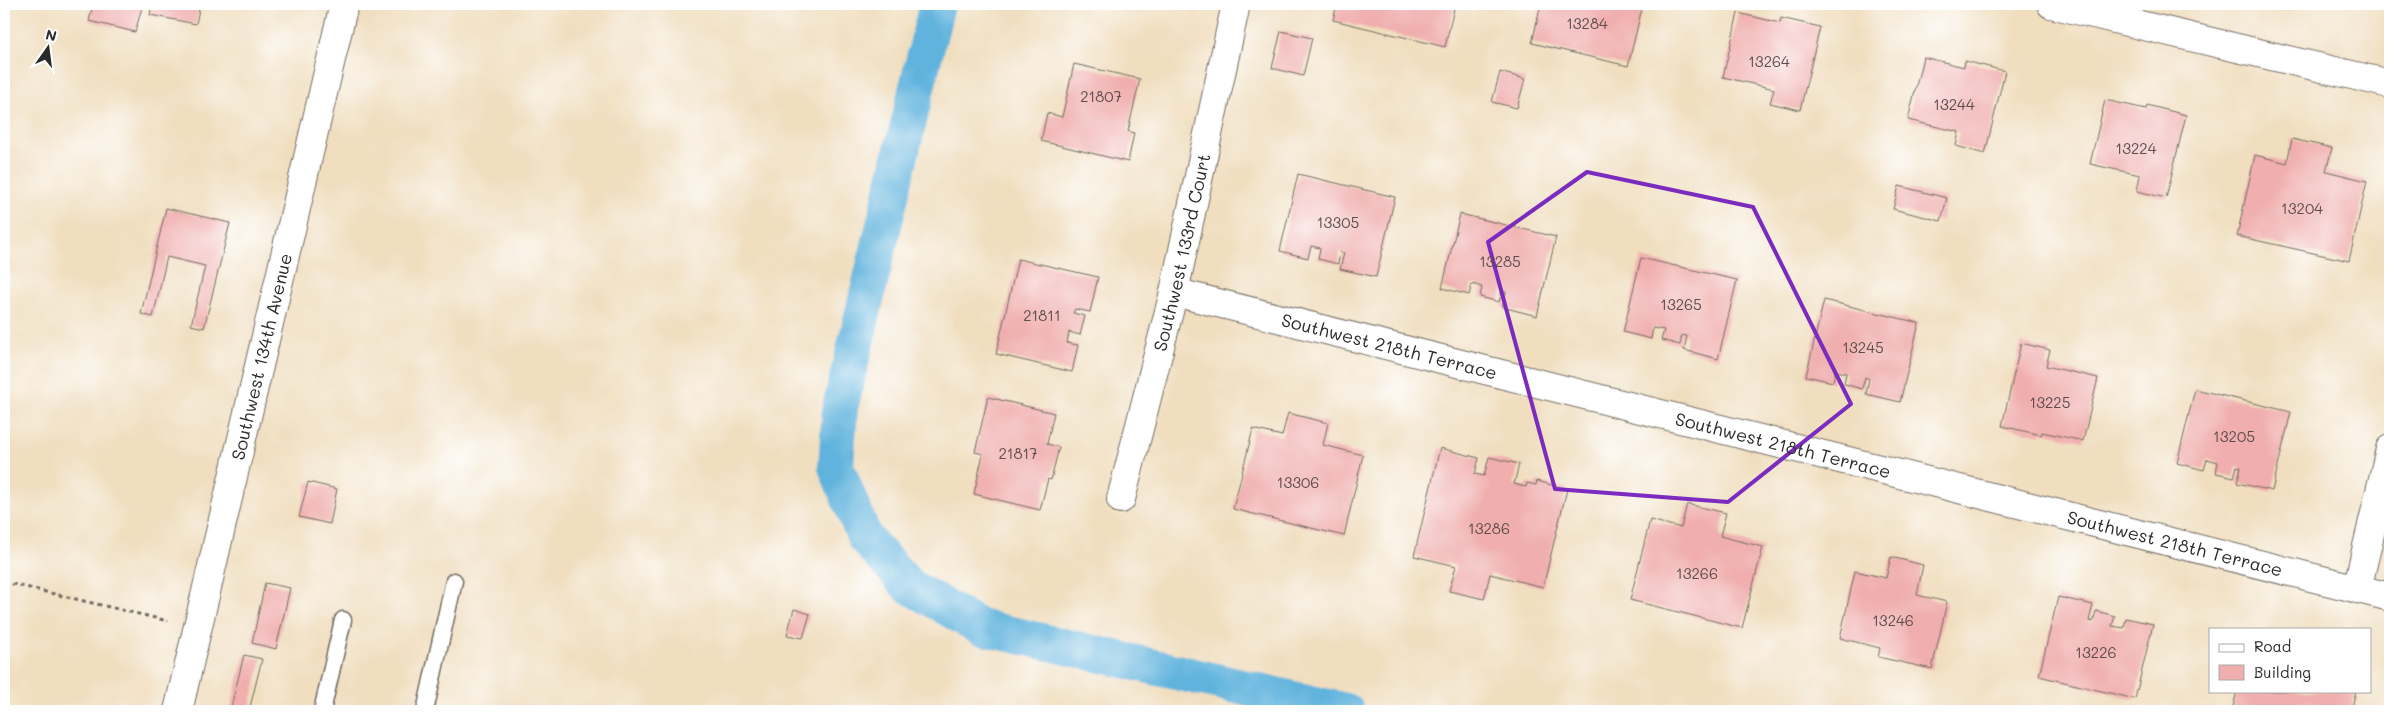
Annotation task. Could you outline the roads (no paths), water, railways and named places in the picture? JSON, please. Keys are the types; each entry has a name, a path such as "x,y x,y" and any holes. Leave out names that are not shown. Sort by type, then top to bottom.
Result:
{"street":[{"name":"Southwest 134th Avenue","path":"178,711 344,4"},
{"name":"Southwest 133rd Court","path":"1121,499 1174,292 1236,4"},
{"path":"2051,4 2390,84"},
{"name":"Southwest 218th Terrace","path":"1174,292 2390,597"},
{"path":"2357,589 2390,449"}],"lane":[{"path":"425,711 454,581"},
{"path":"322,711 343,620"}],"waterway":[{"path":"937,4 840,408 836,467 865,538 909,586 980,627 1346,711"}]}
